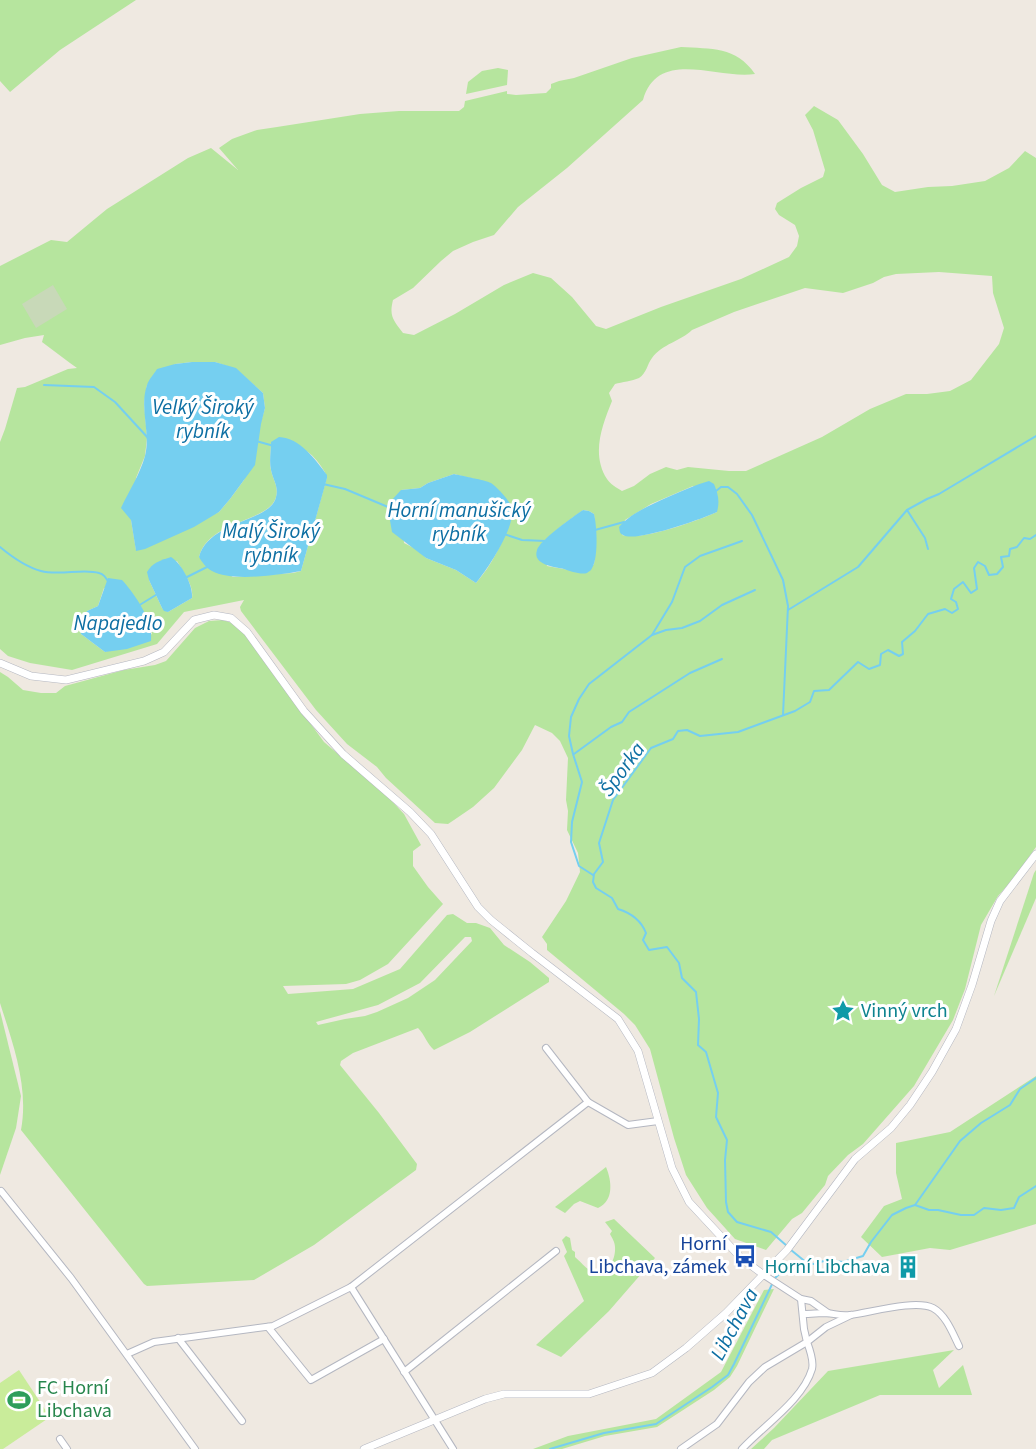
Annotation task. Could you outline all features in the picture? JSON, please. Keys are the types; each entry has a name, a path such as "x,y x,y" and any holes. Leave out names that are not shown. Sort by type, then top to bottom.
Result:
{"street":[{"path":"0,663 31,676 66,680 144,661 164,652 194,620 214,615 231,618 247,632 304,711 343,754 410,812 431,834 484,914 618,1019 638,1051 672,1168 689,1202 741,1258 801,1299 811,1301 828,1313 837,1316 889,1308 914,1306 932,1308 942,1317 959,1346"},
{"path":"364,1449 485,1399 504,1394 589,1394 652,1373 720,1319 767,1277 855,1159 891,1128 910,1105 956,1029 991,921 1000,902 1036,854"},
{"path":"546,1048 588,1102 628,1125 658,1121"},
{"path":"127,1354 154,1342 273,1326 351,1287 588,1102"},
{"path":"0,1193 1,1191 71,1278 195,1449"},
{"path":"404,1372 556,1251"},
{"path":"351,1287 453,1449"},
{"path":"742,1449 776,1418 803,1388 813,1367 804,1329 801,1299"},
{"path":"803,1314 828,1313"},
{"path":"681,1449 717,1424 749,1382 765,1367 807,1342 826,1327 851,1315"},
{"path":"268,1327 311,1380 384,1339"},
{"path":"178,1338 242,1421"},
{"path":"60,1439 67,1449"}],"green space":[{"path":"0,0 136,0 60,50 10,92 0,81"},
{"path":"681,47 713,49 740,58 755,74 740,75 691,69 662,74 651,84 643,100 567,168 518,207 494,235 453,251 413,288 393,300 391,310 393,318 403,333 414,335 504,285 533,273 551,278 572,297 596,326 606,329 741,279 789,257 797,246 799,236 795,225 779,215 775,209 777,203 823,177 825,170 813,130 805,115 814,106 838,120 882,185 895,192 985,181 1009,168 1025,151 1036,158 1036,847 998,896 981,925 965,989 953,1020 914,1086 863,1144 848,1155 828,1176 825,1185 802,1213 792,1219 766,1250 735,1239 707,1208 686,1175 650,1049 635,1025 547,950 547,944 542,937 566,901 580,872 578,853 567,830 568,758 560,741 552,733 535,725 522,750 494,788 473,807 448,824 435,823 377,767 347,744 316,710 241,611 240,607 244,600 184,612 157,644 72,670 30,663 8,656 0,649 0,442 17,388 25,387 68,369 77,368 42,342 44,335 0,345 0,266 51,240 67,242 107,209 188,158 211,148 238,170 219,148 232,139 257,130 360,114 399,111 459,111 464,107 465,101 507,91 507,94 516,95 546,93 551,88 551,84 632,58","holes":["939,272 992,276 993,293 1004,328 999,344 971,380 950,391 906,394 870,409 822,437 746,471 688,467 677,470 666,467 622,491 608,481 602,469 599,450 602,430 612,401 609,393 615,384 642,376 652,358 661,349 692,330 734,312 805,288 843,293 896,274","215,362 236,369 263,393 265,408 244,480 219,512 136,550 131,520 136,478 145,456 147,438 144,403 147,385 175,364","271,442 306,451 312,455 327,477 301,571 233,577 199,557 205,545 214,536 226,528 263,512 271,505 277,490 270,467","454,474 474,479 511,520 497,553 476,583 456,570 426,558 418,550 404,543 401,490 420,488","693,486 717,512 656,533 631,536 622,535 625,520 651,504","583,510 594,514 596,535 594,564 586,573 547,566 542,543","177,561 190,583 192,598 168,612 162,608 149,580","104,588 141,607 152,634 105,652 81,634 87,611 98,606"]},
{"path":"498,68 508,70 507,85 466,94 468,82 482,71"},
{"path":"53,285 67,309 36,328 22,304"},
{"path":"223,620 232,623 245,634 324,742 387,796 404,814 421,845 413,851 413,866 443,904 388,964 360,980 346,984 283,986 288,994 353,989 400,969 447,915 453,914 467,923 476,923 490,928 504,945 530,962 549,978 549,982 470,1032 434,1050 418,1028 353,1053 341,1061 340,1065 417,1164 416,1170 314,1245 254,1280 147,1286 21,1130 23,1098 21,1082 0,1003 0,672 23,690 56,693 65,686 166,661 195,628 209,621","holes":["465,937 471,937 472,941 435,980 408,998 365,1016 318,1025 316,1022 378,1005 420,983"]},
{"path":"1036,870 1036,898 994,996 1034,873"},
{"path":"0,1011 21,1096 16,1128 0,1175"},
{"path":"1036,1076 1036,1224 950,1250 930,1248 882,1257 861,1237 884,1206 902,1199 896,1173 896,1143 950,1132"},
{"path":"606,1167 610,1178 610,1190 607,1201 603,1205 598,1208 580,1201 565,1213 555,1207"},
{"path":"614,1219 655,1258 609,1311 561,1357 536,1345 584,1301 564,1256 567,1252 562,1240 566,1236 570,1238 575,1257 588,1269 601,1272 609,1267 614,1258 615,1245 610,1234 612,1231 605,1222"},
{"path":"774,1289 737,1366 730,1377 714,1390 657,1427 605,1436 562,1449 533,1449 568,1436 656,1419 721,1372 764,1290"},
{"path":"954,1350 933,1370 939,1388 963,1365 972,1395 880,1395 772,1440 764,1449 751,1449 828,1371"},
{"name":"FC Horní Libchava","path":"19,1370 50,1417 0,1449 0,1383"}],"water":[{"name":"Velký Široký rybník","path":"192,362 215,362 236,368 263,393 265,408 255,465 219,512 194,527 136,551 131,520 121,508 145,456 147,438 144,403 147,385 157,369"},
{"name":"Malý Široký rybník","path":"279,437 287,438 300,445 327,475 301,571 243,577 212,571 199,557 205,545 226,528 263,512 272,505 276,497 277,490 271,470 270,456 271,442"},
{"name":"Horní manušický rybník","path":"454,474 491,483 512,508 506,536 476,583 456,570 426,558 392,532 388,509 390,502 401,490 420,488"},
{"path":"709,481 714,484 717,494 717,512 641,536 630,537 620,533 619,527 642,509"},
{"path":"583,510 594,514 595,519 596,551 591,570 587,573 579,573 541,562 536,555 539,546 558,528"},
{"path":"171,557 186,575 191,587 192,598 168,612 162,608 147,572 154,564"},
{"name":"Napajedlo","path":"108,578 122,580 132,592 146,616 151,641 127,649 105,652 81,634 79,623 87,611 98,606"}],"waterway":[{"path":"44,385 94,387 115,402 149,439"},
{"path":"788,610 858,567 907,510 939,494 1036,436"},
{"path":"256,441 274,446"},
{"path":"323,484 345,489 388,507"},
{"path":"716,491 721,487 728,487 737,494 752,515 783,580 788,606 783,715"},
{"path":"907,510 925,538 928,549"},
{"path":"595,530 624,522"},
{"path":"504,534 522,540 546,541"},
{"name":"Šporka","path":"787,1246 771,1232 737,1222 728,1212 725,1160 727,1140 716,1117 718,1093 706,1052 698,1045 699,1019 696,992 682,978 679,963 667,947 649,950 643,940 646,933 641,924 631,915 618,909 612,898 596,888 593,882 594,874 603,862 599,843 613,800 651,748 673,739 678,731 687,730 700,736 738,732 795,711 810,702 814,691 829,690 858,662 869,669 880,665 881,654 888,650 899,656 903,654 902,642 915,631 928,614 945,609 952,613 958,609 956,602 951,599 954,589 963,582 971,593 977,589 974,568 978,562 985,566 989,575 997,574 1003,567 1001,557 1009,556 1010,549 1017,547 1024,538 1030,539 1036,535"},
{"path":"593,875 579,866 571,842 572,822 582,782 569,736 571,717 579,699 589,684 652,635 672,602 685,567 700,556 742,541"},
{"path":"0,547 35,569 56,573 93,572 102,574 109,583"},
{"path":"185,578 209,566"},
{"path":"652,635 700,621 722,605 755,590"},
{"path":"138,606 159,593"},
{"path":"574,754 611,727 622,722 629,712 690,673 722,659"},
{"path":"915,1205 960,1141 981,1123 1010,1105 1020,1089 1036,1078"},
{"name":"Šporka","path":"791,1250 807,1263 814,1264 827,1260 843,1262 863,1256 892,1215 906,1208 915,1205 929,1210 974,1215 984,1208 1001,1210 1014,1208 1019,1197 1036,1186"},
{"name":"Libchava","path":"550,1449 604,1433 656,1424 712,1387 728,1375 775,1278 790,1264 807,1263"}],"place":[{"name":"Vinný vrch","path":"843,1011"},
{"name":"Horní Libchava, zámek","path":"745,1256"},
{"name":"Horní Libchava","path":"908,1267"},
{"name":"FC Horní Libchava","path":"19,1400"}]}
